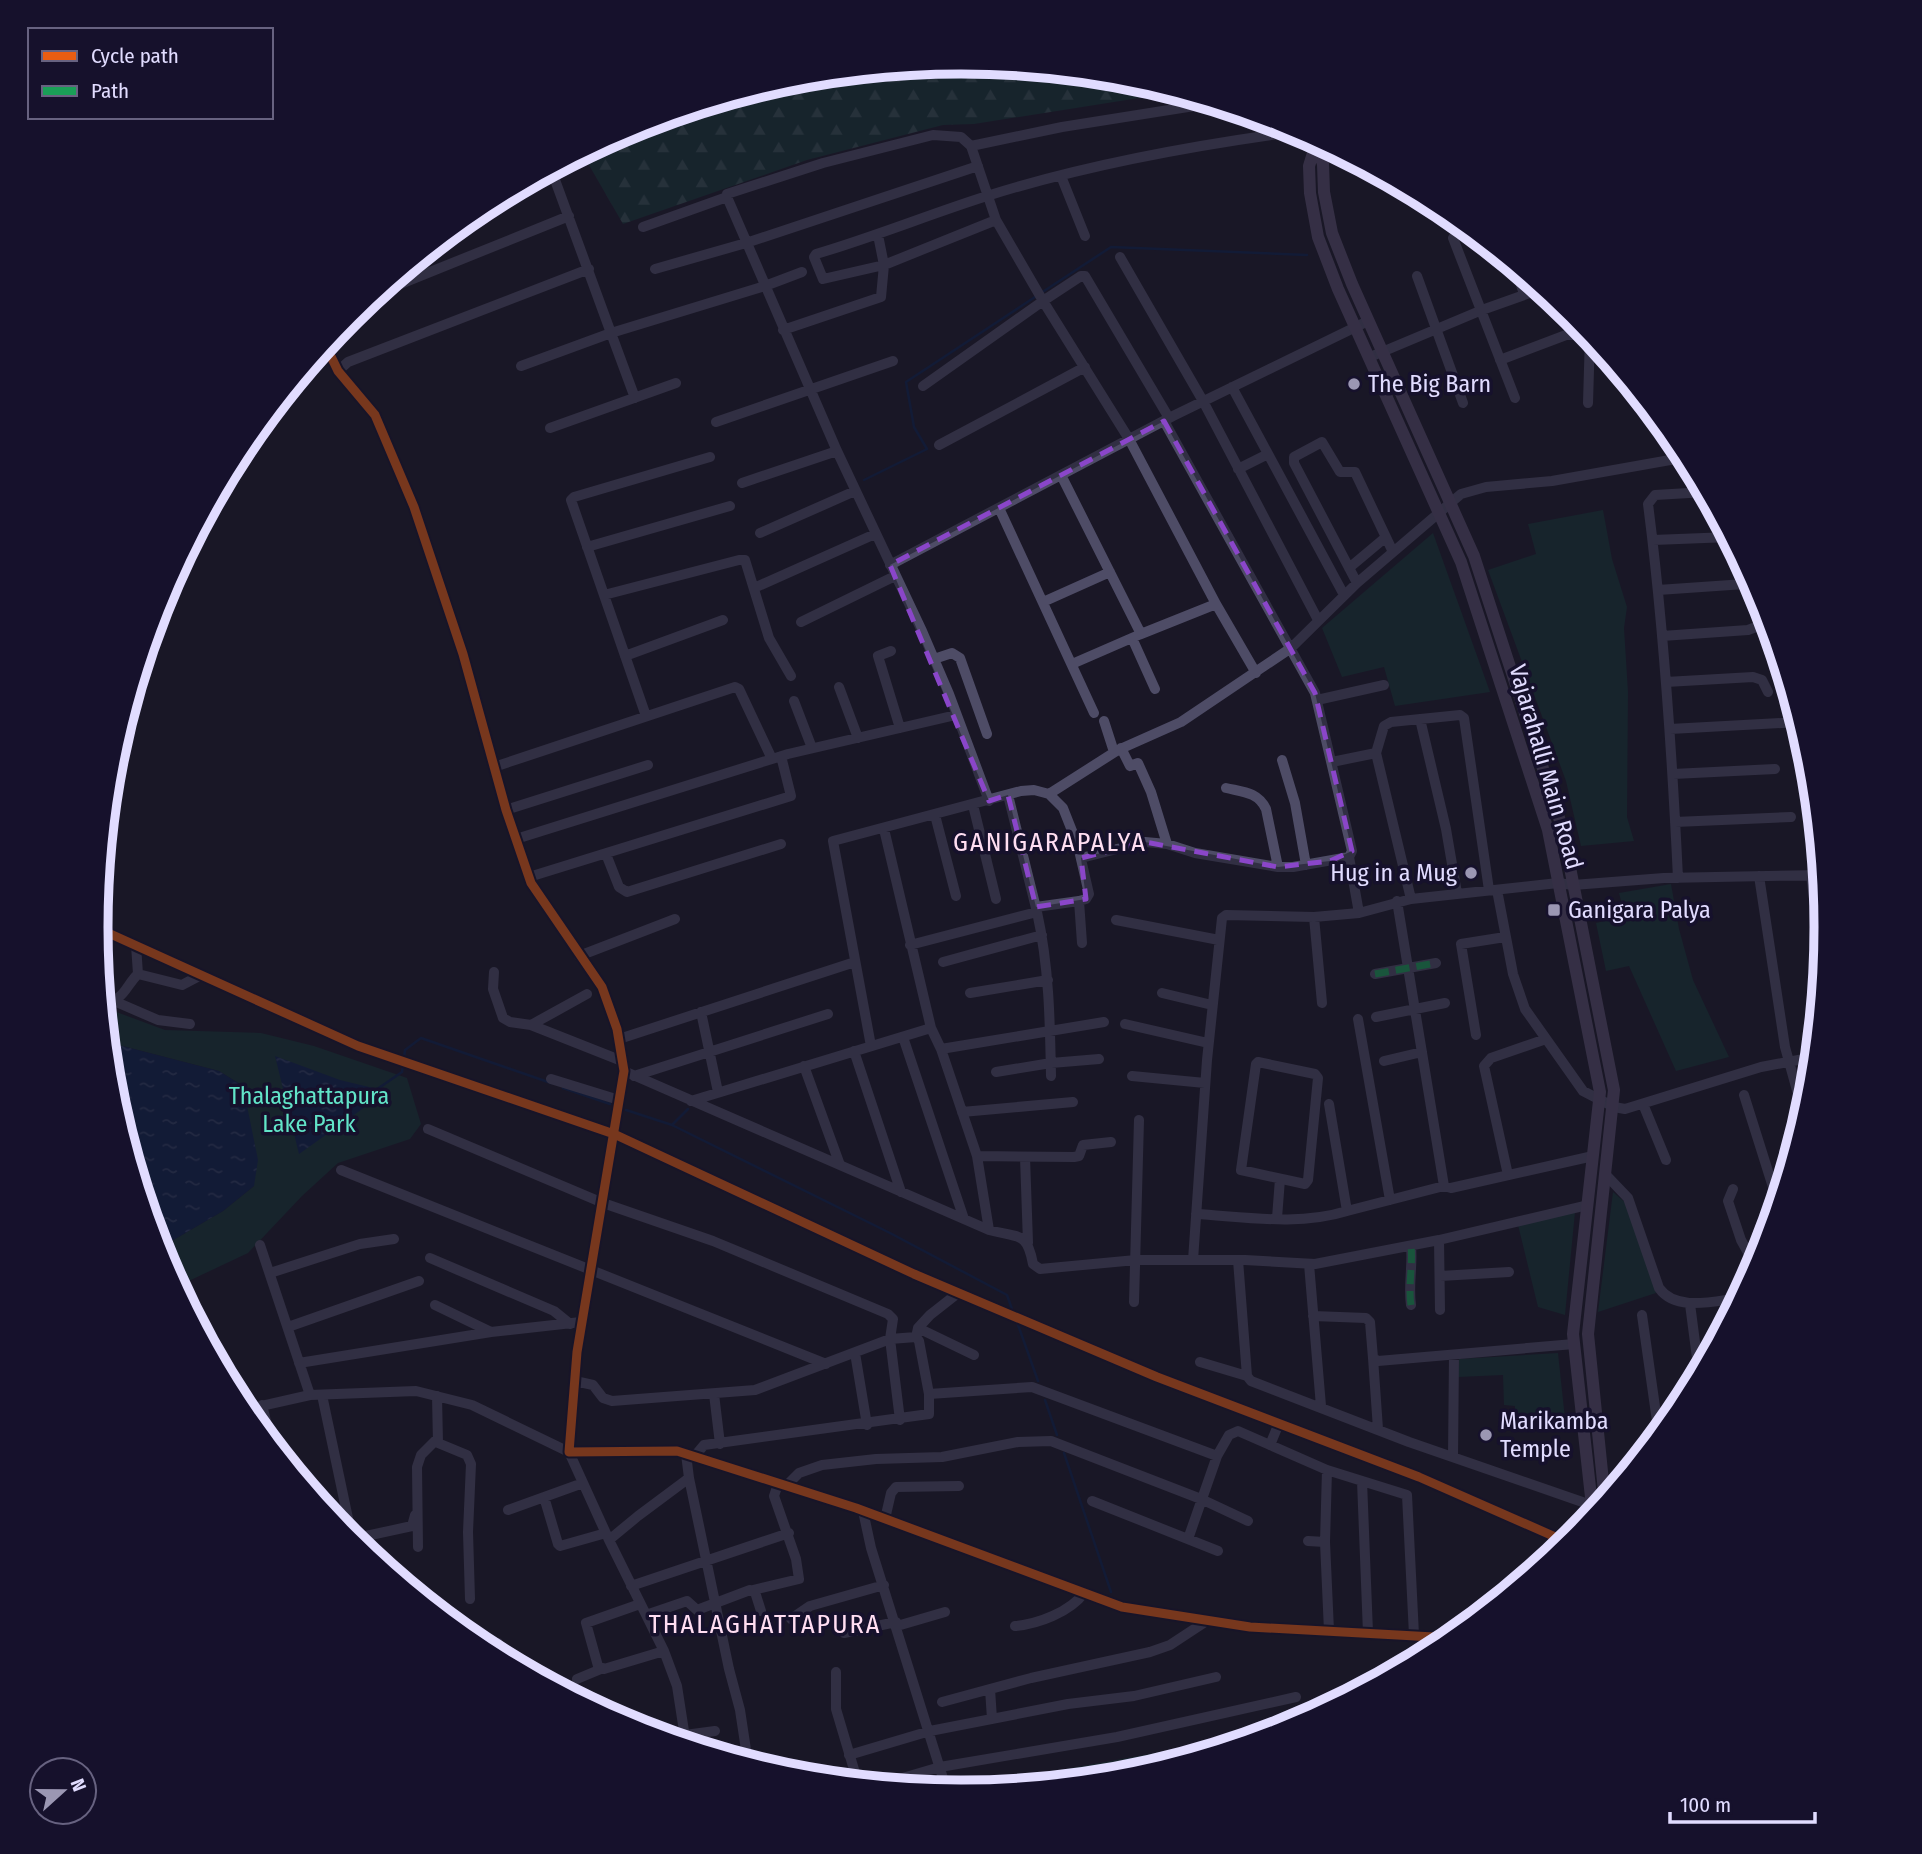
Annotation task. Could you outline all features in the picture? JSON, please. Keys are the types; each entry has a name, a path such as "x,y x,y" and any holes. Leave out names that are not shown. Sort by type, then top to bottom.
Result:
{"main road":[{"name":"Vajarahalli Main Road","path":"1314,151 1309,166 1314,220 1327,262 1461,562 1548,830 1600,1099 1574,1344 1591,1503"},
{"name":"Vajarahalli Main Road","path":"1320,153 1332,233 1368,321 1474,556 1562,827 1614,1090 1588,1334 1604,1489"}],"street":[{"path":"971,146 1062,127 1193,106"},
{"path":"996,220 884,265 823,279 814,257 987,196 1061,176 1277,134"},
{"path":"643,227 727,197 727,194 823,163 933,135 961,137 971,146 996,220 1129,439 1216,604 1256,673"},
{"path":"655,270 746,243 978,166"},
{"path":"1061,176 1086,236"},
{"path":"554,177 635,398"},
{"path":"727,197 837,451 934,659 989,801"},
{"path":"398,285 569,216"},
{"path":"783,330 881,297 884,265 878,234"},
{"path":"1453,238 1515,398"},
{"path":"1120,257 1203,401 1318,620"},
{"path":"338,370 348,362 589,269"},
{"path":"521,366 611,333 802,272"},
{"path":"923,386 1043,301 1085,276 1315,693 1352,851 1349,857 1359,913"},
{"path":"1417,276 1463,403"},
{"path":"1520,282 1524,294"},
{"path":"1370,357 1531,292"},
{"path":"890,565 1166,419 1368,321"},
{"path":"1500,360 1566,335 1576,335"},
{"path":"1588,403 1590,350"},
{"path":"329,353 338,370 375,415 414,508 463,654 506,810 529,877 601,987 617,1029 627,1069 619,1100 603,1203 576,1323 575,1381 569,1452 664,1651 677,1686 685,1734"},
{"path":"716,422 893,361"},
{"path":"939,446 1084,367"},
{"path":"550,428 676,383"},
{"path":"1232,387 1344,596"},
{"path":"1357,583 1294,463 1294,457 1324,443 1340,472 1355,472 1393,552"},
{"path":"742,483 837,451"},
{"path":"1238,469 1268,454"},
{"path":"646,716 571,503 574,496 710,457"},
{"path":"1049,793 1118,750 1181,722 1291,648 1357,583 1461,494 1486,487 1552,481 1675,459"},
{"path":"1062,475 1110,572 1155,689"},
{"path":"760,533 855,491"},
{"path":"1678,878 1670,729 1648,504 1655,495 1695,493"},
{"path":"587,547 730,506"},
{"path":"999,508 1094,713"},
{"path":"754,588 875,534"},
{"path":"1349,568 1386,537"},
{"path":"1653,540 1719,537"},
{"path":"604,595 743,559 747,562 769,638 791,676"},
{"path":"1043,602 1110,572"},
{"path":"802,622 895,576"},
{"path":"1658,590 1742,584"},
{"path":"1072,664 1216,604"},
{"path":"625,656 723,620"},
{"path":"1662,636 1748,630 1759,626"},
{"path":"891,651 878,656 900,728"},
{"path":"934,659 952,653 960,658 987,734"},
{"path":"1666,682 1754,677 1762,680 1768,692"},
{"path":"1317,701 1384,685"},
{"path":"494,767 737,687 776,758 791,796 529,877"},
{"path":"839,687 858,738"},
{"path":"794,701 812,748"},
{"path":"516,839 776,758 956,715"},
{"path":"1411,899 1376,753 1384,726 1391,722 1460,715 1464,718 1493,890 1520,997 1525,1009 1583,1091 1614,1107 1625,1109 1694,1086 1804,1059"},
{"path":"1420,719 1446,829 1457,892"},
{"path":"1104,721 1118,750 1130,766 1138,763 1167,844"},
{"path":"1670,729 1789,723"},
{"path":"1332,762 1376,753"},
{"path":"1282,760 1296,803 1306,865"},
{"path":"506,810 648,765"},
{"path":"1673,774 1775,769"},
{"path":"1226,788 1257,795 1262,801 1278,867"},
{"path":"871,1046 833,844 837,839 884,829 1021,791 1049,793 1063,808 1081,858 1088,894 1086,899 1036,909 910,945"},
{"path":"1008,795 1042,935 1048,980 1051,1076"},
{"path":"973,805 996,899"},
{"path":"935,815 956,896"},
{"path":"1675,822 1791,817"},
{"path":"884,829 931,1028 941,1049 977,1156 989,1230"},
{"path":"1081,858 1145,842 1278,867 1349,857"},
{"path":"606,854 619,887 627,892 781,844"},
{"path":"1193,1260 1212,1005 1222,918 1226,915 1314,917 1359,913 1397,901 1457,892 1558,883 1573,885 1678,878 1813,875"},
{"path":"1759,877 1788,1061 1798,1095"},
{"path":"1079,901 1082,943"},
{"path":"1397,901 1444,1186"},
{"path":"1314,917 1322,1003"},
{"path":"579,956 675,919"},
{"path":"1116,920 1219,940"},
{"path":"107,932 358,1046 614,1134 958,1293 1157,1377 1419,1477 1558,1538"},
{"path":"943,962 1042,935"},
{"path":"1476,1035 1461,944 1505,937"},
{"path":"114,1001 138,974 136,945"},
{"path":"619,1039 855,962"},
{"path":"1375,974 1436,963"},
{"path":"494,972 493,989 503,1018 510,1022 531,1025 691,1101 989,1230 1024,1239 1028,1243"},
{"path":"138,974 183,985 201,975"},
{"path":"970,993 1048,980"},
{"path":"1162,993 1212,1005"},
{"path":"531,1025 587,994"},
{"path":"111,1000 158,1020 190,1024"},
{"path":"1376,1017 1445,1003"},
{"path":"701,1012 718,1093"},
{"path":"627,1069 709,1052 828,1014"},
{"path":"1358,1020 1390,1200"},
{"path":"941,1049 1104,1022"},
{"path":"1125,1024 1209,1042"},
{"path":"691,1101 931,1028"},
{"path":"903,1037 964,1219"},
{"path":"1508,1175 1484,1066 1491,1058 1546,1039"},
{"path":"854,1051 901,1192"},
{"path":"1384,1061 1422,1052"},
{"path":"996,1072 1051,1063 1100,1059"},
{"path":"1259,1062 1315,1074 1318,1078 1307,1182 1280,1179 1242,1171 1240,1168 1256,1064 1259,1062"},
{"path":"804,1066 840,1165"},
{"path":"1132,1076 1205,1083"},
{"path":"551,1079 619,1100"},
{"path":"1744,1095 1773,1187"},
{"path":"962,1112 1073,1102"},
{"path":"1329,1104 1347,1211"},
{"path":"1643,1104 1666,1160"},
{"path":"1134,1302 1139,1120"},
{"path":"428,1129 603,1203 713,1241 888,1314 893,1319 890,1339 900,1420"},
{"path":"977,1156 1074,1157 1079,1156 1083,1145 1111,1142"},
{"path":"1196,1214 1308,1220 1329,1217 1444,1186 1451,1188 1593,1156"},
{"path":"1025,1157 1028,1243 1033,1264 1040,1269 1136,1259 1309,1264 1411,1246 1588,1205"},
{"path":"341,1170 826,1364"},
{"path":"1606,1175 1628,1198 1659,1289 1669,1299 1690,1304 1728,1299"},
{"path":"1277,1218 1280,1179"},
{"path":"1734,1189 1728,1201 1741,1240 1749,1255"},
{"path":"270,1273 360,1244 394,1239"},
{"path":"1439,1240 1440,1310"},
{"path":"260,1245 310,1395"},
{"path":"1411,1246 1411,1305"},
{"path":"430,1258 576,1323"},
{"path":"1238,1260 1247,1376 1251,1381 1586,1508"},
{"path":"1309,1264 1321,1406"},
{"path":"1440,1276 1509,1272"},
{"path":"288,1327 419,1281"},
{"path":"575,1381 593,1385 603,1398 612,1401 755,1390 890,1339 917,1333 958,1293"},
{"path":"1690,1304 1697,1359"},
{"path":"435,1306 491,1332"},
{"path":"1642,1315 1657,1421"},
{"path":"1313,1316 1366,1318 1370,1322 1378,1429"},
{"path":"299,1363 491,1332 576,1323"},
{"path":"917,1333 974,1355"},
{"path":"690,1455 704,1445 929,1414 929,1394 917,1333"},
{"path":"1373,1358 1378,1361 1574,1344"},
{"path":"855,1353 867,1424"},
{"path":"1453,1457 1454,1355"},
{"path":"1200,1362 1247,1376"},
{"path":"929,1394 1032,1387 1217,1456"},
{"path":"255,1407 310,1395 416,1391 472,1405 569,1452 677,1451 863,1511 1122,1607 1251,1627 1435,1637"},
{"path":"713,1394 720,1444"},
{"path":"322,1395 348,1521"},
{"path":"437,1396 437,1439 441,1446 467,1455 471,1464 468,1532 470,1600"},
{"path":"262,1405 266,1422"},
{"path":"1270,1445 1279,1423"},
{"path":"1188,1539 1217,1456 1233,1432 1238,1431 1327,1470 1407,1495 1414,1635"},
{"path":"418,1547 419,1460 437,1439"},
{"path":"646,1615 687,1601 697,1610 753,1590 799,1579 796,1559 774,1496 782,1485 799,1473 822,1465 876,1458 942,1457 1018,1442 1051,1441 1201,1499 1248,1521"},
{"path":"690,1455 689,1478 740,1710 746,1753"},
{"path":"1327,1470 1325,1542 1329,1631"},
{"path":"544,1497 560,1546 608,1536 689,1478"},
{"path":"1362,1481 1368,1633"},
{"path":"508,1510 583,1483"},
{"path":"885,1519 895,1487 959,1486"},
{"path":"1091,1502 1218,1551"},
{"path":"364,1538 412,1526 417,1509"},
{"path":"863,1511 944,1780"},
{"path":"631,1586 788,1534"},
{"path":"1308,1541 1325,1542"},
{"path":"791,1619 810,1606 884,1585"},
{"path":"753,1590 761,1612"},
{"path":"1015,1626 1047,1618 1077,1602 1084,1594"},
{"path":"601,1668 598,1666 586,1623 640,1604"},
{"path":"844,1633 945,1612"},
{"path":"942,1702 1150,1652 1170,1645 1208,1620"},
{"path":"577,1679 601,1668 664,1651"},
{"path":"836,1672 836,1709 855,1774"},
{"path":"849,1755 930,1731 1068,1704 1133,1696 1216,1677"},
{"path":"990,1689 992,1719"},
{"path":"901,1779 940,1767 1117,1737 1296,1698"},
{"path":"695,1737 715,1731"}],"highlighted area":[{"path":"1164,421 1315,693 1352,851 1330,861 1278,867 1145,842 1081,858 1086,899 1036,907 1008,795 989,801 890,565"}],"green space":[{"path":"961,74 1017,75 1072,81 1152,96 974,124 943,125 807,160 623,224 587,161 634,138 740,103 794,90 850,81 905,75"},
{"path":"1603,510 1612,559 1627,607 1624,628 1628,692 1627,817 1634,841 1581,846 1566,781 1488,570 1536,554 1528,524"},
{"path":"1433,533 1490,692 1395,706 1384,667 1342,677 1322,628"},
{"path":"173,598 175,608 169,609"},
{"path":"1671,884 1679,929 1693,980 1729,1057 1676,1071 1629,966 1606,971 1596,923 1625,916 1619,893"},
{"name":"Thalaghattapura Lake Park","path":"112,1010 165,1030 261,1033 314,1046 407,1078 421,1124 410,1139 338,1163 302,1196 248,1253 186,1282 168,1243 223,1211 254,1186 243,1086 219,1071 116,1044"},
{"path":"1613,1192 1627,1204 1656,1293 1598,1312"},
{"path":"1575,1212 1565,1315 1538,1307 1518,1225"},
{"path":"1558,1353 1566,1428 1515,1417 1515,1406 1504,1405 1503,1375 1458,1377 1459,1359"},
{"path":"1205,1744 1128,1764 1072,1773 1021,1777"}],"water":[{"path":"116,1044 219,1071 243,1086 258,1160 254,1186 223,1211 168,1243 137,1148"},
{"path":"275,1056 340,1080 373,1088 382,1095 299,1154"}],"waterway":[{"path":"1041,293 1111,247 1307,255"},
{"path":"864,480 927,449 914,427 906,382 1035,297"},
{"path":"404,1058 405,1050 421,1038 551,1083"},
{"path":"373,1092 402,1072 403,1065"},
{"path":"563,1088 610,1104"},
{"path":"672,1125 688,1109"},
{"path":"626,1110 672,1125 890,1233 1007,1295 1013,1312"},
{"path":"1017,1322 1038,1381"},
{"path":"1045,1400 1057,1435"},
{"path":"1064,1453 1111,1592"}],"marked path":[{"path":"1375,974 1436,963"},
{"path":"1411,1246 1411,1305"}],"cycle path":[{"path":"329,353 338,371 375,415 414,507 463,654 506,810 531,883 602,987 617,1029 624,1071 577,1352 569,1452 677,1451 856,1508 1122,1607 1250,1627 1435,1637"},
{"path":"107,933 358,1046 614,1134 914,1274 1157,1377 1419,1477 1558,1538"}],"place":[{"name":"The Big Barn","path":"1354,384"},
{"name":"Hug in a Mug","path":"1471,873"},
{"name":"Ganigara Palya","path":"1554,910"},
{"name":"Marikamba Temple","path":"1486,1435"}],"district":[{"name":"GANIGARAPALYA","path":"1050,842"},
{"name":"THALAGHATTAPURA","path":"765,1624"}]}
